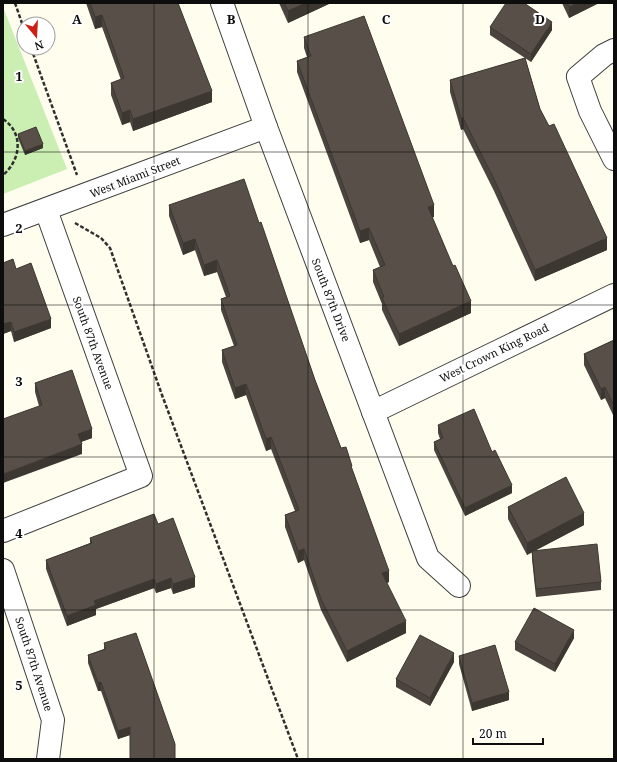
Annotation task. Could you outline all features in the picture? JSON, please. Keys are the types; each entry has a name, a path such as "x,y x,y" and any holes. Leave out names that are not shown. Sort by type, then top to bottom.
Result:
{"street":[{"name":"South 87th Drive","path":"222,3 266,127 428,558 459,586"},
{"path":"614,50 604,55 578,77 590,111 614,159"},
{"name":"West Miami Street","path":"3,225 266,127"},
{"name":"South 87th Avenue","path":"3,531 141,476 46,210"},
{"name":"West Crown King Road","path":"373,412 614,295"},
{"name":"South 87th Avenue","path":"3,570 53,720 48,759"}],"path":[{"path":"14,3 19,16"},
{"path":"34,56 84,196"},
{"path":"3,119 9,123 15,132 18,144 17,156 12,166 3,175"},
{"path":"46,210 80,225 101,238 110,248 162,395 298,759"}],"green space":[{"path":"3,7 16,40 16,56 22,56 67,169 3,194"}],"building":[{"path":"90,3 178,3 212,91 133,119 130,110 122,113 111,83 124,78 102,15 95,17"},
{"path":"284,3 306,3 288,11"},
{"path":"506,3 524,3 552,22 531,54 490,27"},
{"path":"567,3 578,3 569,7"},
{"path":"364,16 434,205 428,207 453,266 455,265 471,301 399,334 382,298 384,297 373,270 385,265 369,228 360,231 297,61 311,56 304,37"},
{"path":"525,58 540,109 549,126 554,124 607,238 535,270 494,179 463,118 461,118 450,80"},
{"path":"36,127 43,144 25,151 18,134"},
{"path":"244,179 259,223 261,222 315,380 341,448 346,447 351,466 389,571 382,573 406,621 347,651 321,599 304,549 298,551 285,515 299,510 271,437 266,439 246,384 235,388 222,350 237,345 221,299 230,296 217,260 204,265 195,239 183,243 169,205"},
{"path":"13,259 16,269 31,263 51,319 14,332 11,322 3,324 3,263"},
{"path":"614,340 614,406 605,387 601,389 584,354"},
{"path":"72,370 92,429 78,434 82,444 3,474 3,419 42,405 35,383"},
{"path":"474,409 492,452 495,450 512,485 465,508 434,442 443,438 438,425"},
{"path":"566,477 584,513 527,543 508,507"},
{"path":"154,514 158,524 173,518 195,577 173,584 171,578 156,584 154,579 94,601 96,605 67,616 46,560 92,543 90,538"},
{"path":"597,544 601,582 536,589 532,551"},
{"path":"534,608 574,630 555,664 515,642"},
{"path":"136,633 175,744 175,759 130,759 130,727 118,731 101,682 98,683 88,655 106,649 104,643"},
{"path":"420,635 454,653 430,698 396,679"},
{"path":"495,645 509,692 472,703 459,656"}]}
